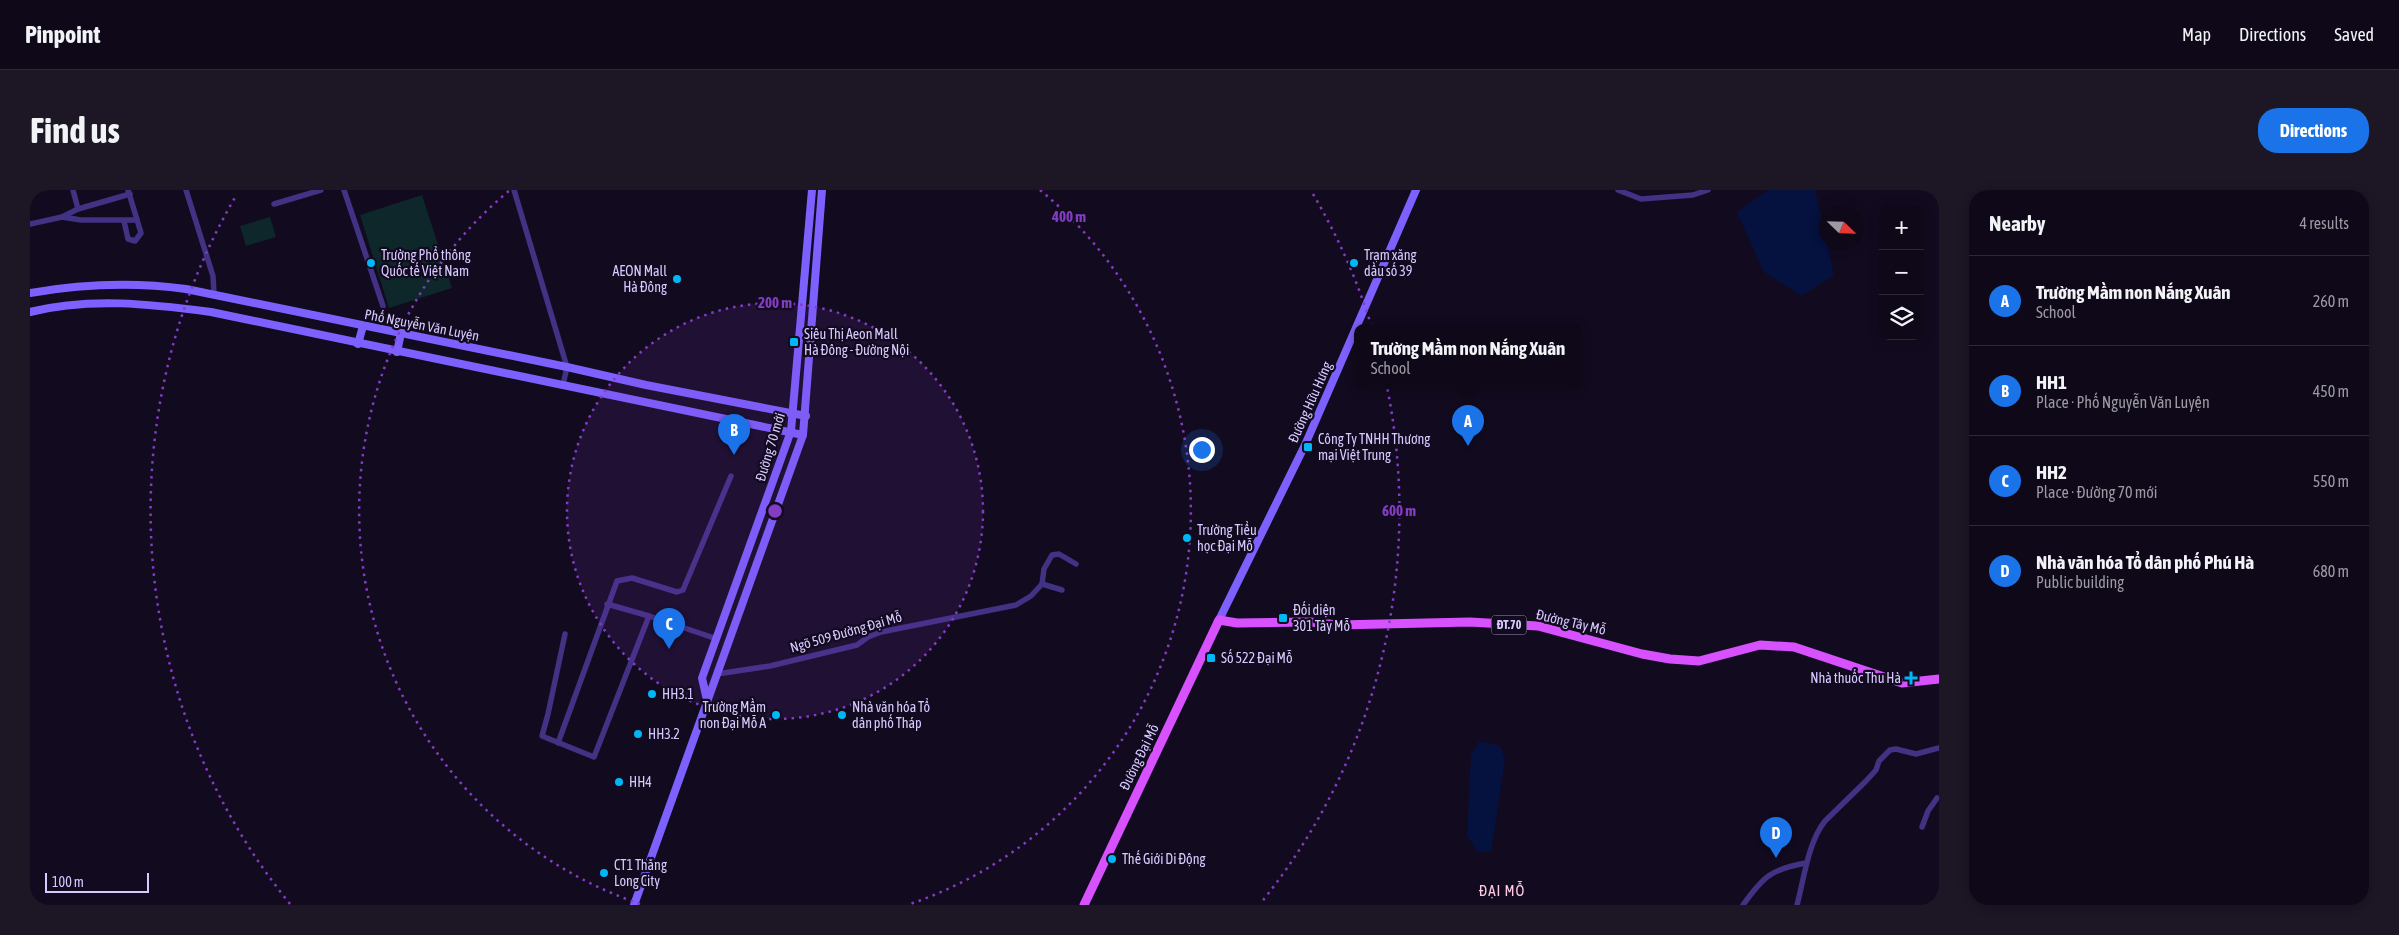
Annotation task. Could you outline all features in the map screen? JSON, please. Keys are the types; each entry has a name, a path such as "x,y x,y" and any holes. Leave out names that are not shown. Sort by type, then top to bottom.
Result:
{"main road":[{"name":"Đường 70 mới","path":"707,700 702,678 791,431 812,190"},
{"name":"Đường 70 mới","path":"634,905 803,435 806,416 822,190"},
{"name":"Đường Hữu Hưng","path":"1358,324 1416,190"},
{"path":"810,226 819,228"},
{"name":"Phố Nguyễn Văn Luyện","path":"30,293 117,284 158,285 214,294 568,367 646,385 794,412 806,416"},
{"path":"30,312 83,304 154,304 211,312 803,435"},
{"path":"358,344 363,326"},
{"name":"Đường Hữu Hưng","path":"1219,620 1305,445 1354,332"},
{"path":"397,352 401,333"},
{"name":"Đường Tây Mỗ","path":"1219,620 1237,623 1310,622 1338,625 1470,622 1538,626 1642,654 1699,661 1760,645 1794,647 1902,684 1939,679"},
{"name":"Đường Đại Mỗ","path":"1084,905 1219,620"}],"street":[{"path":"73,190 78,209"},
{"path":"186,190 213,276 214,294"},
{"path":"274,204 322,190"},
{"path":"344,190 383,306"},
{"path":"514,190 568,367 563,385"},
{"path":"1618,190 1641,199 1693,195 1708,190"},
{"path":"30,224 62,217 78,209 129,192 141,233 135,241 128,239 124,221"},
{"path":"62,217 124,221 137,220"},
{"path":"558,743 607,604 617,581 632,578 677,592 683,590 731,476"},
{"path":"1062,590 1042,584 1044,569 1052,555 1059,554 1076,564"},
{"name":"Ngõ 509 Đường Đại Mỗ","path":"717,674 792,661 857,645 868,637 882,632 1016,605 1031,596 1042,584"},
{"path":"607,604 716,638"},
{"path":"564,634 542,736 594,757 649,616"},
{"path":"1797,905 1805,878 1806,863 1820,827 1866,781 1890,750 1896,749 1916,754 1939,748"},
{"path":"1922,827 1928,811 1937,798"},
{"path":"1743,905 1758,883 1784,867 1806,863"}],"green space":[{"path":"422,195 452,288 389,308 360,215"},
{"path":"270,217 276,237 246,246 240,226"}],"shaded area":[{"path":"1768,190 1815,190 1819,208 1819,250 1828,250 1834,275 1801,296 1764,272 1737,212"},
{"path":"1479,741 1500,746 1505,759 1491,852 1478,852 1467,836 1471,756"}],"place":[{"name":"Trường Phổ thông Quốc tế Việt Nam","path":"371,263"},
{"name":"Trạm xăng dầu số 39","path":"1354,263"},
{"name":"AEON Mall Hà Đông","path":"677,279"},
{"name":"Siêu Thị Aeon Mall Hà Đông - Đường Nội","path":"794,342"},
{"name":"Trường Mầm non Nắng Xuân","path":"1468,446"},
{"name":"Công Ty TNHH Thương mại Việt Trung","path":"1308,447"},
{"name":"HH1","path":"734,455"},
{"name":"Trường Tiểu học Đại Mỗ","path":"1187,538"},
{"name":"Đối diện 301 Tây Mỗ","path":"1283,618"},
{"name":"HH2","path":"669,649"},
{"name":"Số 522 Đại Mỗ","path":"1211,658"},
{"name":"Nhà thuốc Thu Hà","path":"1911,678"},
{"name":"HH3.1","path":"652,694"},
{"name":"Trường Mầm non Đại Mỗ A","path":"776,715"},
{"name":"Nhà văn hóa Tổ dân phố Tháp","path":"842,715"},
{"name":"HH3.2","path":"638,734"},
{"name":"HH4","path":"619,782"},
{"name":"Nhà văn hóa Tổ dân phố Phú Hà","path":"1776,858"},
{"name":"Thế Giới Di Động","path":"1112,859"},
{"name":"CT1 Thăng Long City","path":"604,873"}],"district":[{"name":"ĐẠI MỖ","path":"1502,891"}]}
